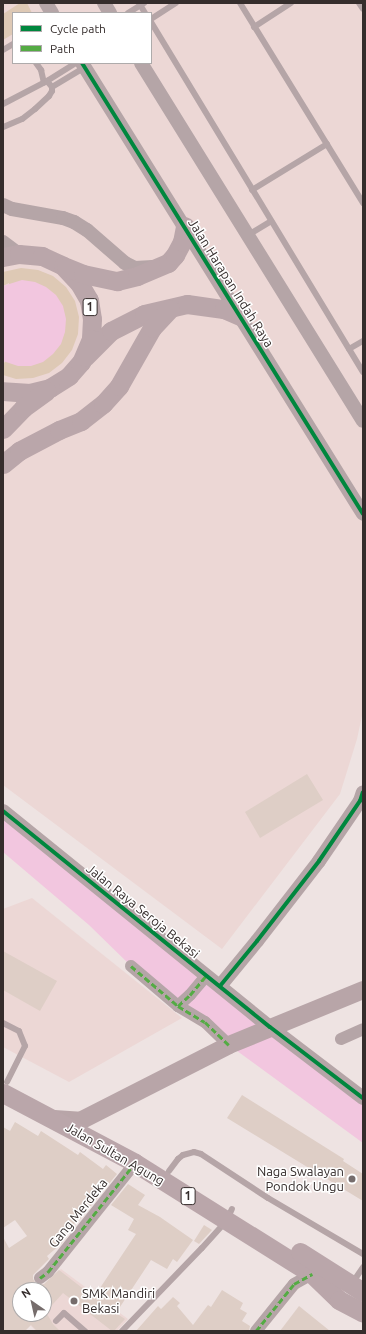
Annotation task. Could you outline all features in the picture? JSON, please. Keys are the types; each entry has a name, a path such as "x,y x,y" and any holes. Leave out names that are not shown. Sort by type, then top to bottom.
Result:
{"highway":[{"path":"63,266 83,274 117,281 138,276 164,266 175,255 182,242 185,226"},
{"name":"1","path":"3,429 23,408 69,376 80,362 91,339 91,313 88,300 79,283 63,266 42,256 11,256"},
{"path":"80,362 112,331 144,314 187,304 224,309 240,316"},
{"path":"3,464 19,451 59,430 81,421 103,404 119,386 152,328 170,309"},
{"name":"1","path":"3,391 30,393 50,388"},
{"name":"Jalan Sultan Agung","path":"4,1085 54,1119 230,1214 349,1292 363,1313"},
{"name":"Jalan Sultan Agung","path":"4,1085 80,1121 169,1171 312,1274 349,1292"}],"main road":[{"path":"54,1119 80,1121 229,1045 266,1028 363,990"}],"street":[{"path":"46,3 51,12"},
{"path":"104,3 109,12"},
{"name":"Jalan Harapan Indah Raya","path":"81,64 185,226 363,514"},
{"path":"142,64 363,421"},
{"path":"3,205 63,218 74,222 87,230 125,263 135,268 164,266"},
{"path":"3,242 11,256"},
{"path":"220,986 319,861 360,801 363,792"},
{"name":"Jalan Raya Seroja Bekasi","path":"3,811 205,977 220,986 266,1028 363,1098"},
{"path":"132,966 178,1006 205,1022 229,1045"},
{"path":"178,1006 190,995 205,977"},
{"path":"341,1039 363,1029"},
{"name":"Gang Merdeka","path":"40,1278 48,1272 135,1163"},
{"path":"256,1331 294,1284 312,1274"}],"lane":[{"path":"152,19 176,3"},
{"path":"254,27 290,3"},
{"path":"359,3 363,9"},
{"path":"129,12 141,4"},
{"path":"241,4 363,203"},
{"path":"152,22 363,372"},
{"path":"3,50 12,45"},
{"path":"37,64 41,70 45,82 52,87"},
{"path":"3,104 81,64"},
{"path":"3,128 22,119 49,96 52,91 52,87 81,64"},
{"path":"252,190 327,144"},
{"path":"248,235 271,221"},
{"path":"349,349 363,341"},
{"path":"3,1023 19,1030 25,1046 4,1085"},
{"path":"169,1171 178,1158 183,1155 194,1152 201,1154 268,1198 363,1254"},
{"path":"122,1331 230,1214"},
{"path":"349,1292 363,1267"},
{"path":"56,1321 64,1313 85,1331"}],"shaded area":[{"path":"3,3 363,3 363,711 357,739 340,794 222,949 3,785"},
{"path":"20,3 27,3 32,12 12,12 12,35 3,40 3,14"},
{"path":"21,268 38,270 53,276 66,287 75,301 79,317 78,334 72,350 62,363 49,373 33,378 16,379 3,375 3,361 5,363 9,283 3,286 3,272"},
{"path":"22,280 35,282 46,287 56,295 63,306 66,319 65,332 61,344 53,354 43,362 31,366 18,366 3,361 3,286"},
{"path":"3,812 363,1098 363,1143 229,1045 131,966 89,925 3,852"},
{"path":"32,898 182,1018 69,1082 3,1047 3,909"},
{"name":"SMK Mandiri Bekasi","path":"61,1269 128,1319 117,1331 36,1331 27,1322 52,1322 52,1282 49,1282"}],"building":[{"path":"307,774 323,800 260,838 245,812"},
{"path":"3,951 57,981 40,1011 3,990"},
{"path":"242,1095 344,1159 343,1161 363,1174 363,1201 227,1118"},
{"path":"15,1122 38,1136 41,1131 78,1155 80,1152 103,1169 106,1165 117,1174 81,1218 68,1229 71,1231 62,1239 63,1241 61,1244 47,1256 49,1259 33,1275 35,1282 12,1282 12,1322 52,1322 60,1331 37,1331 31,1325 25,1331 3,1331 3,1237 9,1248 27,1236 15,1220 3,1228 3,1127 10,1131"},
{"path":"128,1184 145,1195 138,1205 160,1217 193,1240 177,1262 173,1259 167,1269 151,1260 116,1313 125,1319 114,1331 63,1293 52,1305 52,1282 46,1282 59,1270 94,1297 136,1234 128,1230 134,1219 111,1205"},
{"path":"204,1225 212,1230 199,1244 194,1241"},
{"path":"222,1290 243,1303 240,1309 247,1313 242,1321 250,1326 249,1331 136,1331 158,1306 161,1309 173,1297 180,1303 177,1306 193,1325 208,1305 211,1307"},
{"path":"299,1306 330,1331 280,1331"}],"marked path":[{"path":"131,966 178,1006 205,1022 229,1045"},
{"path":"178,1006 190,995 207,975"},
{"path":"40,1278 48,1272 135,1163"},
{"path":"256,1331 294,1284 312,1274"}],"cycle path":[{"path":"83,64 363,514"},
{"path":"220,986 319,861 360,801 363,792"},
{"path":"3,811 270,1027 363,1098"}],"place":[{"name":"Naga Swalayan Pondok Ungu","path":"352,1179"},
{"name":"SMK Mandiri Bekasi","path":"74,1301"}]}
